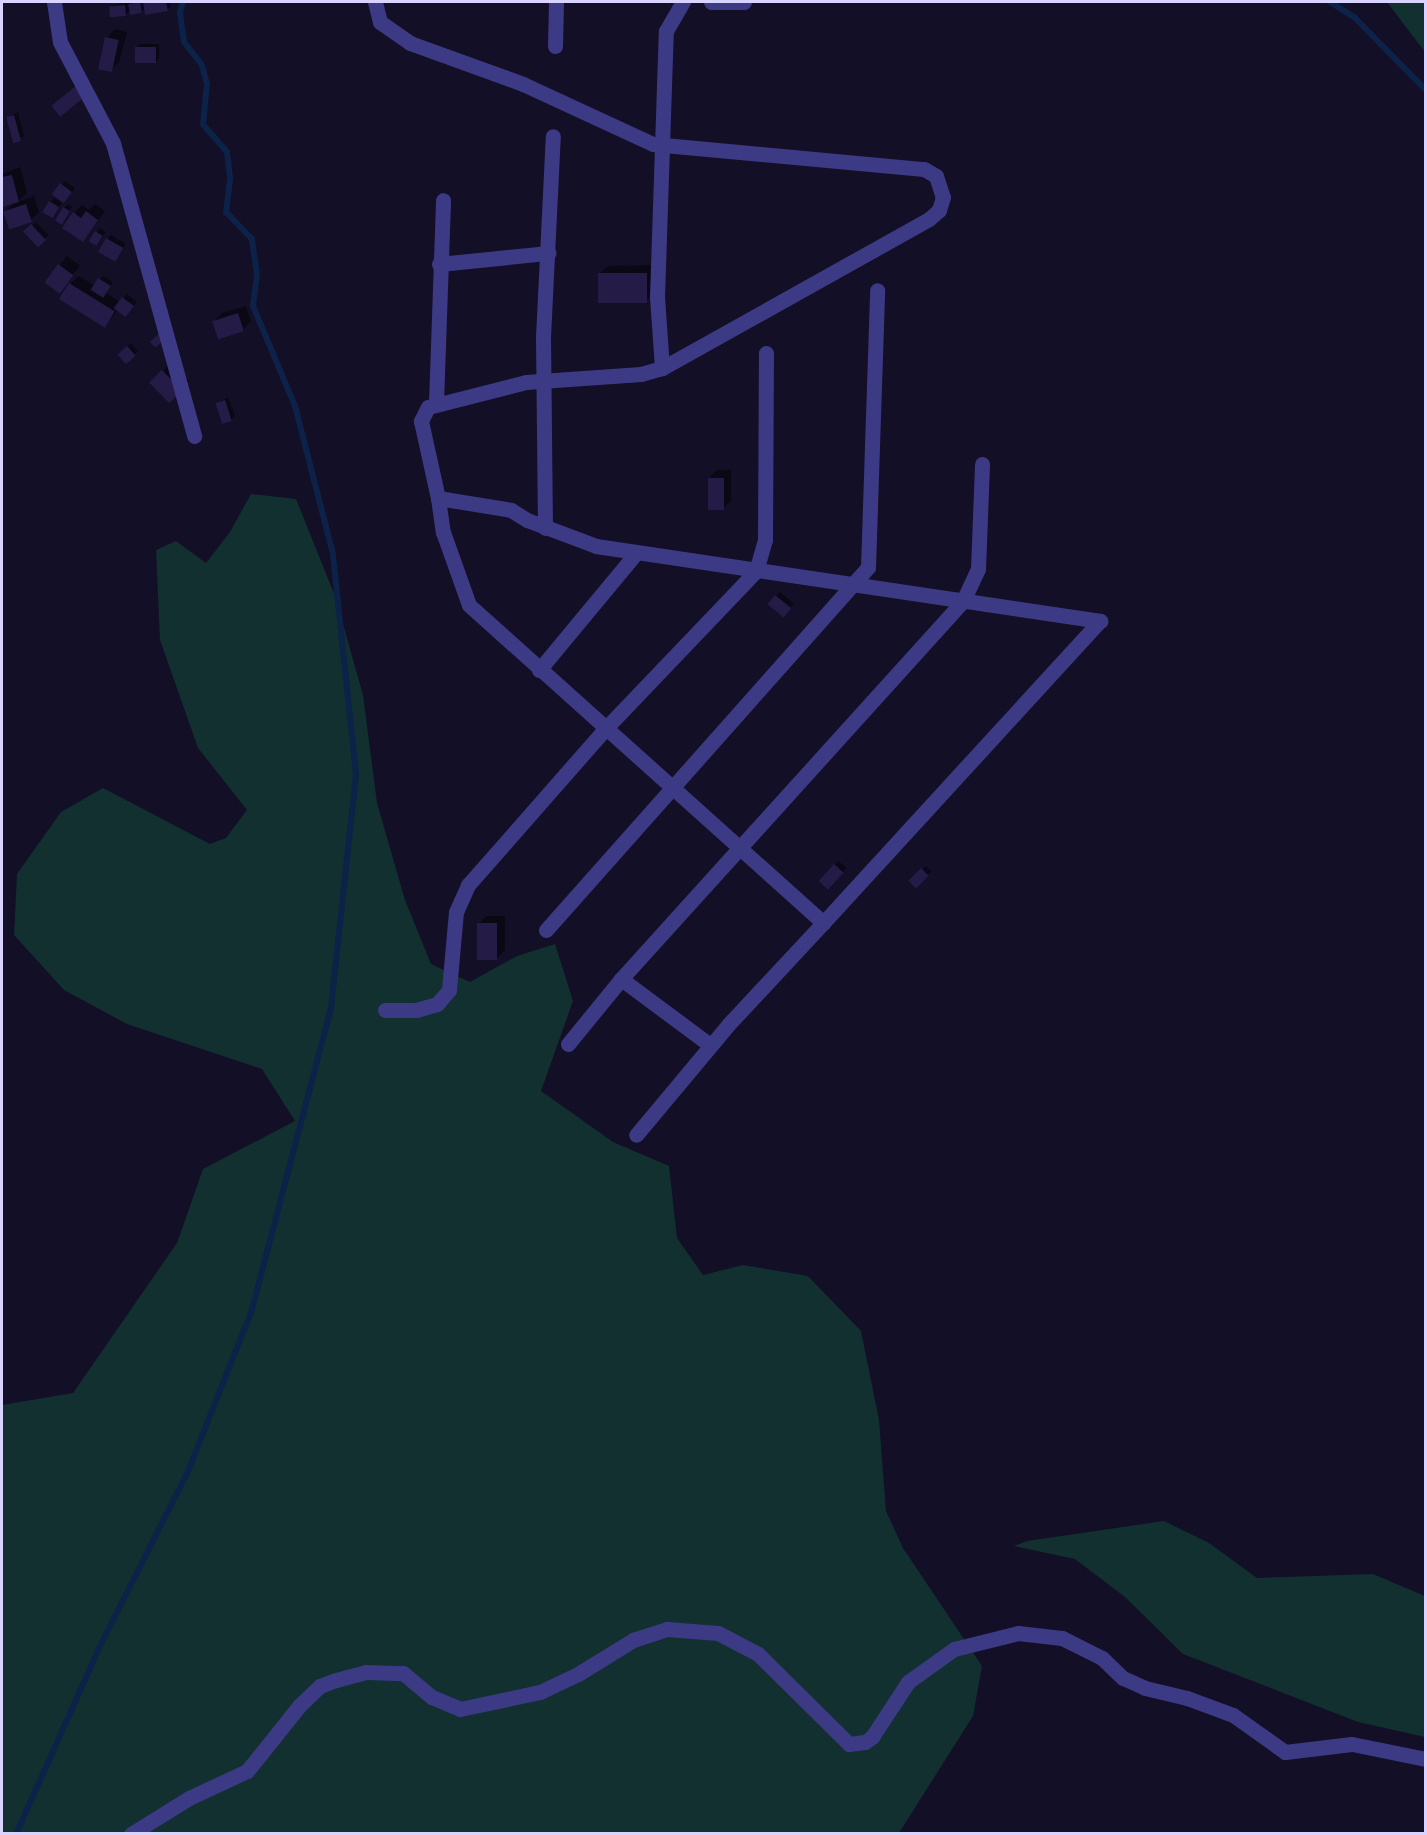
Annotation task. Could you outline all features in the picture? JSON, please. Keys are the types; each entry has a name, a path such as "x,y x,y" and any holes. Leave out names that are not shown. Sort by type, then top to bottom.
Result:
{"street":[{"path":"54,2 60,42 113,142 194,436"},
{"path":"375,2 380,21 410,43 523,84 660,145 924,169 936,177 943,197 939,210 929,219 662,368 641,374 544,381 436,404 428,407 421,421 443,532 469,605 605,729 740,846 823,923"},
{"path":"555,46 556,2"},
{"path":"662,368 657,297 660,145 666,31 683,2"},
{"path":"711,2 744,2"},
{"path":"545,528 544,381 554,136"},
{"path":"436,404 439,264 443,200"},
{"path":"439,264 548,253"},
{"path":"546,930 672,785 854,586 868,567 871,545 877,290"},
{"path":"385,1010 416,1010 437,1004 449,990 456,912 468,885 605,729 756,571 765,540 766,353"},
{"path":"568,1044 621,979 963,601 978,569 982,464"},
{"path":"438,498 511,510 545,528 596,546 1100,621 710,1045 636,1135"},
{"path":"539,670 636,553"},
{"path":"621,979 710,1045"},
{"path":"131,1833 189,1797 248,1771 299,1706 320,1686 366,1672 403,1673 432,1696 460,1709 540,1692 578,1674 633,1640 667,1629 718,1634 758,1654 849,1744 865,1742 872,1737 908,1682 954,1649 1018,1633 1062,1638 1102,1658 1123,1678 1145,1688 1233,1715 1285,1752 1352,1744 1425,1759"}],"green space":[{"path":"1387,2 1425,2 1425,52"},
{"path":"251,494 296,499 335,596 363,695 377,803 405,900 431,964 470,982 517,956 555,944 573,1001 541,1091 613,1142 669,1166 677,1238 703,1275 743,1265 808,1276 861,1331 879,1420 886,1511 903,1548 982,1666 973,1716 899,1833 2,1834 2,1405 73,1393 177,1243 203,1169 295,1121 262,1069 127,1024 64,990 14,935 17,874 61,812 103,788 210,844 226,838 247,810 198,748 160,640 156,550 176,541 206,563 230,532"},
{"path":"1164,1521 1209,1543 1257,1578 1373,1574 1425,1596 1425,1737 1358,1722 1183,1654 1125,1597 1075,1559 1014,1546 1027,1541"}],"building":[{"path":"140,2 142,13 130,15 128,4"},
{"path":"143,2 166,2 168,11 145,15"},
{"path":"125,5 126,16 110,17 109,6"},
{"path":"105,37 119,40 112,72 98,69"},
{"path":"135,47 156,47 156,63 135,63"},
{"path":"77,85 86,96 60,117 51,106"},
{"path":"14,115 21,141 13,143 6,117"},
{"path":"12,175 19,202 2,207 2,177"},
{"path":"60,183 72,192 64,203 52,194"},
{"path":"49,201 59,207 53,218 42,212"},
{"path":"26,204 32,222 9,229 3,211"},
{"path":"63,207 70,211 62,225 55,221"},
{"path":"86,211 98,220 83,242 62,228 73,212 81,218"},
{"path":"31,224 46,240 38,248 23,232"},
{"path":"95,231 103,236 96,246 89,241"},
{"path":"106,238 123,248 115,262 98,252"},
{"path":"58,264 73,275 60,294 44,283"},
{"path":"598,273 647,273 647,303 598,303"},
{"path":"98,278 111,286 103,298 91,290"},
{"path":"69,283 115,312 105,328 59,299"},
{"path":"122,297 134,306 126,317 114,308"},
{"path":"238,313 244,331 218,339 212,321"},
{"path":"159,333 165,339 155,348 150,342"},
{"path":"127,346 136,356 126,364 117,355"},
{"path":"162,370 182,391 169,403 149,383"},
{"path":"225,400 232,421 222,424 215,403"},
{"path":"708,478 724,478 724,510 708,510"},
{"path":"775,595 791,608 784,618 767,604"},
{"path":"834,864 844,873 828,890 819,881"},
{"path":"921,868 929,876 916,889 908,881"},
{"path":"477,923 497,923 497,960 477,960"}],"waterway":[{"path":"16,1834 102,1642 186,1476 251,1313 331,1008 356,774 333,554 295,406 253,306 257,275 252,239 226,212 230,177 227,152 203,124 207,84 202,65 184,42 180,12 183,2"},
{"path":"1330,2 1354,17 1426,90"}]}
